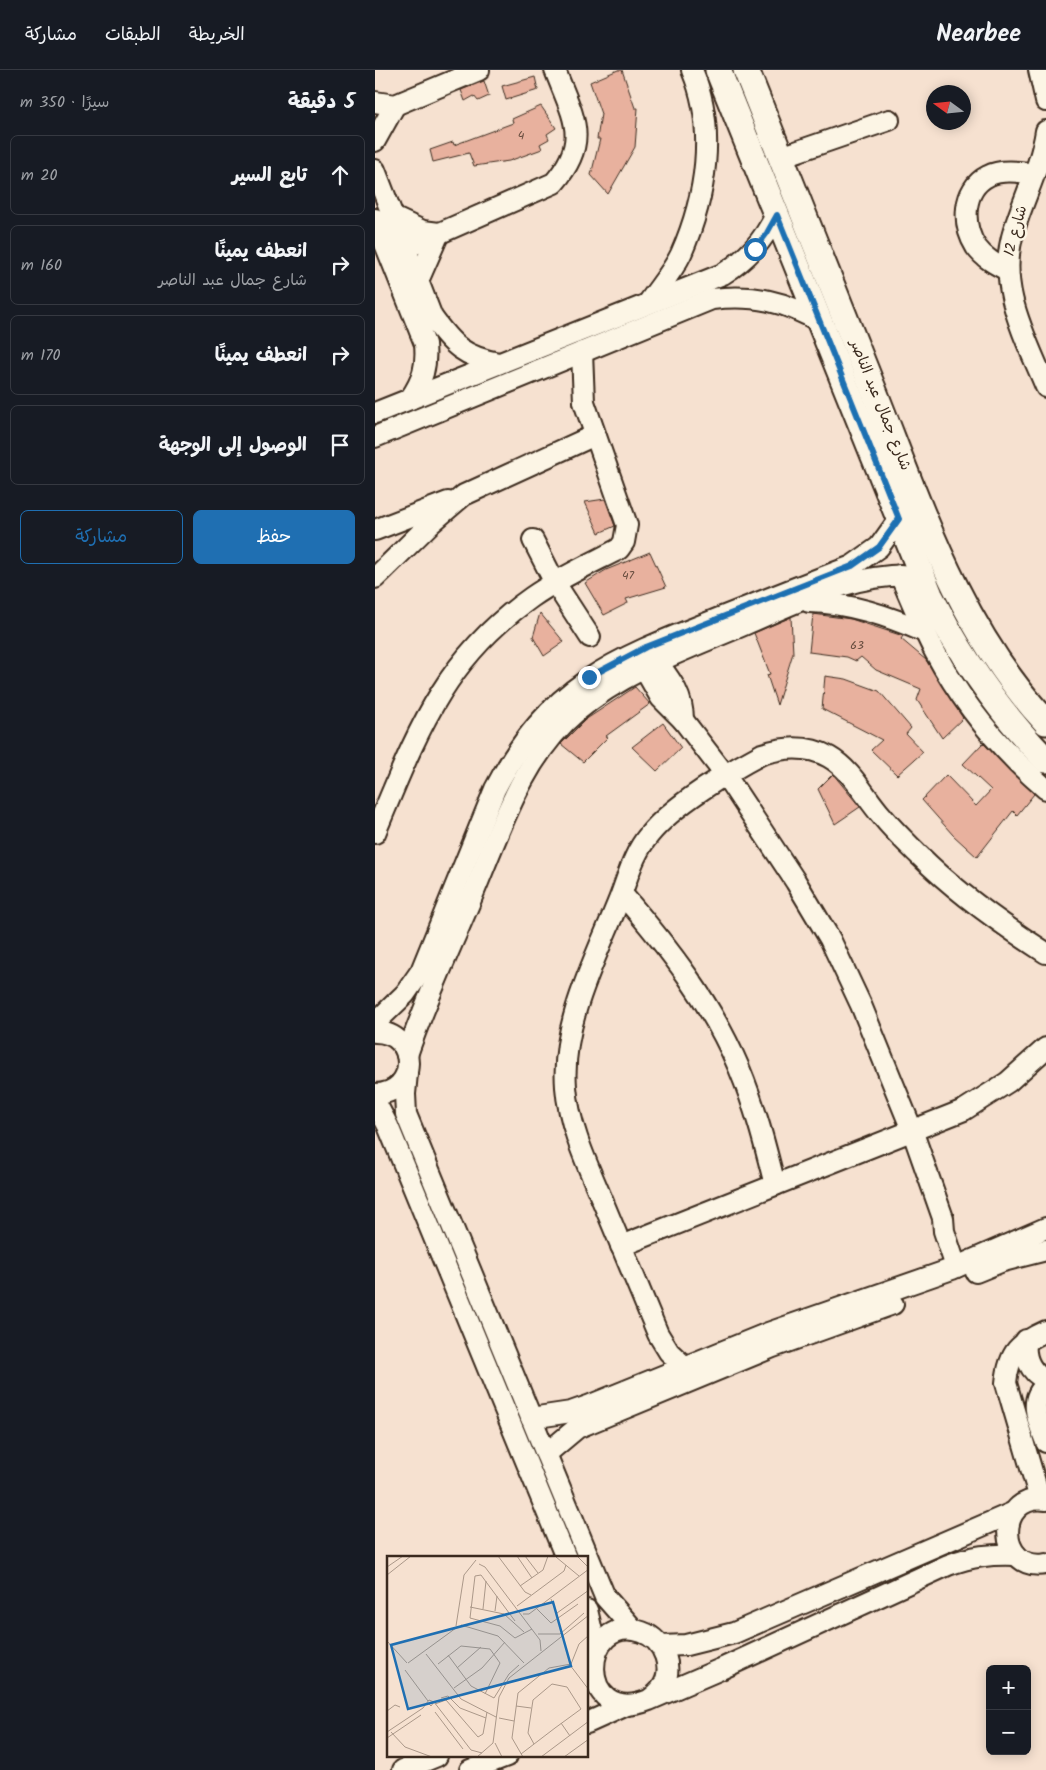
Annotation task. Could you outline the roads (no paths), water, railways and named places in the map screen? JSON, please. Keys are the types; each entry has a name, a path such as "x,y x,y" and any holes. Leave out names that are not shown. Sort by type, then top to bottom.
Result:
{"main road":[{"name":"شارع جمال عبد الناصر","path":"718,70 899,519 911,575 980,682 1000,709 1046,760"},
{"name":"شارع جمال عبد الناصر","path":"746,70 937,549 988,647 1030,704 1046,722"}],"street":[{"path":"375,102 395,105 479,70"},
{"path":"397,251 554,183 568,166 576,145 575,122 555,70"},
{"path":"649,302 680,256 700,204 707,149 702,93 692,70"},
{"path":"1039,70 1046,101"},
{"path":"375,141 395,105"},
{"path":"781,157 889,120"},
{"name":"شارع 12","path":"1045,141 1013,231 1007,270 1014,308 1046,387"},
{"path":"375,170 384,218 397,251 425,344 426,363 424,373 421,382 410,399"},
{"path":"1007,270 990,262 977,248 969,230 966,210 969,196 977,184 988,175 1009,172 1034,174"},
{"path":"375,437 582,352 709,290 723,274 745,258 767,233 777,215"},
{"path":"384,218 439,233"},
{"path":"419,281 439,233"},
{"path":"397,251 419,281 432,317 445,336 466,354 479,360 499,363"},
{"path":"375,413 649,302 709,290 780,302 820,322"},
{"path":"582,352 584,402"},
{"path":"375,833 425,718 445,684 469,653 496,625 533,596 619,549 627,534 627,525 584,402 575,388 550,366"},
{"path":"375,530 464,495 595,435"},
{"path":"375,578 429,525 464,495"},
{"path":"375,1023 405,994 421,970 495,789 524,740 542,718 589,677 797,601 839,579 852,566 873,552 890,534 899,519"},
{"path":"533,540 555,583 590,637"},
{"path":"375,1094 383,1094 393,1090 401,1082 435,983 526,773 557,730 577,711 646,657 839,579 911,575 925,632 964,698 1019,764 1046,789"},
{"path":"797,601 840,604 862,609 925,632"},
{"path":"646,657 661,698 683,720 726,776 796,882 830,939 861,1005 912,1130 943,1218 953,1226 969,1265"},
{"path":"683,1366 669,1352 659,1334 621,1246 585,1159 575,1128 566,1088 567,1050 575,1013 622,894 631,864 648,836 670,812 762,754 778,749 812,750 828,756 842,766 883,817 933,868 1003,925 1046,953"},
{"path":"622,894 683,969 711,1012 739,1067 754,1109 775,1185"},
{"path":"375,1032 391,1035 398,1040 407,1064 406,1114 588,1556"},
{"path":"621,1246 964,1110 987,1097 1021,1071 1046,1048"},
{"path":"375,1101 388,1126 565,1556"},
{"path":"531,1418 571,1412 591,1413 773,1347 969,1265 1046,1228"},
{"path":"546,1454 591,1413 651,1378 768,1332 969,1265 1003,1261 1046,1250"},
{"path":"661,1646 711,1641 734,1633 1013,1513 1029,1500 1044,1499 1027,1455 1006,1383 1007,1366 1015,1351 1026,1340 1046,1330"},
{"path":"651,1378 658,1357 659,1334"},
{"path":"1026,1340 1027,1361 1032,1370 1046,1380"},
{"path":"1046,1385 1036,1399 1035,1411 1046,1442"},
{"path":"1027,1455 1046,1447"},
{"path":"1013,1513 1007,1527 1009,1542 1035,1566"},
{"path":"589,1619 594,1640 591,1667 599,1689 616,1703 638,1704 721,1670 948,1565 970,1557 993,1554 1035,1566"},
{"path":"589,1558 605,1597 634,1630 653,1638 661,1646 667,1660 667,1675 661,1690 649,1700"},
{"path":"591,1667 600,1646 609,1636 621,1631 634,1630"},
{"path":"589,1722 627,1705"},
{"path":"403,1770 432,1758"},
{"path":"470,1770 502,1758"}]}
